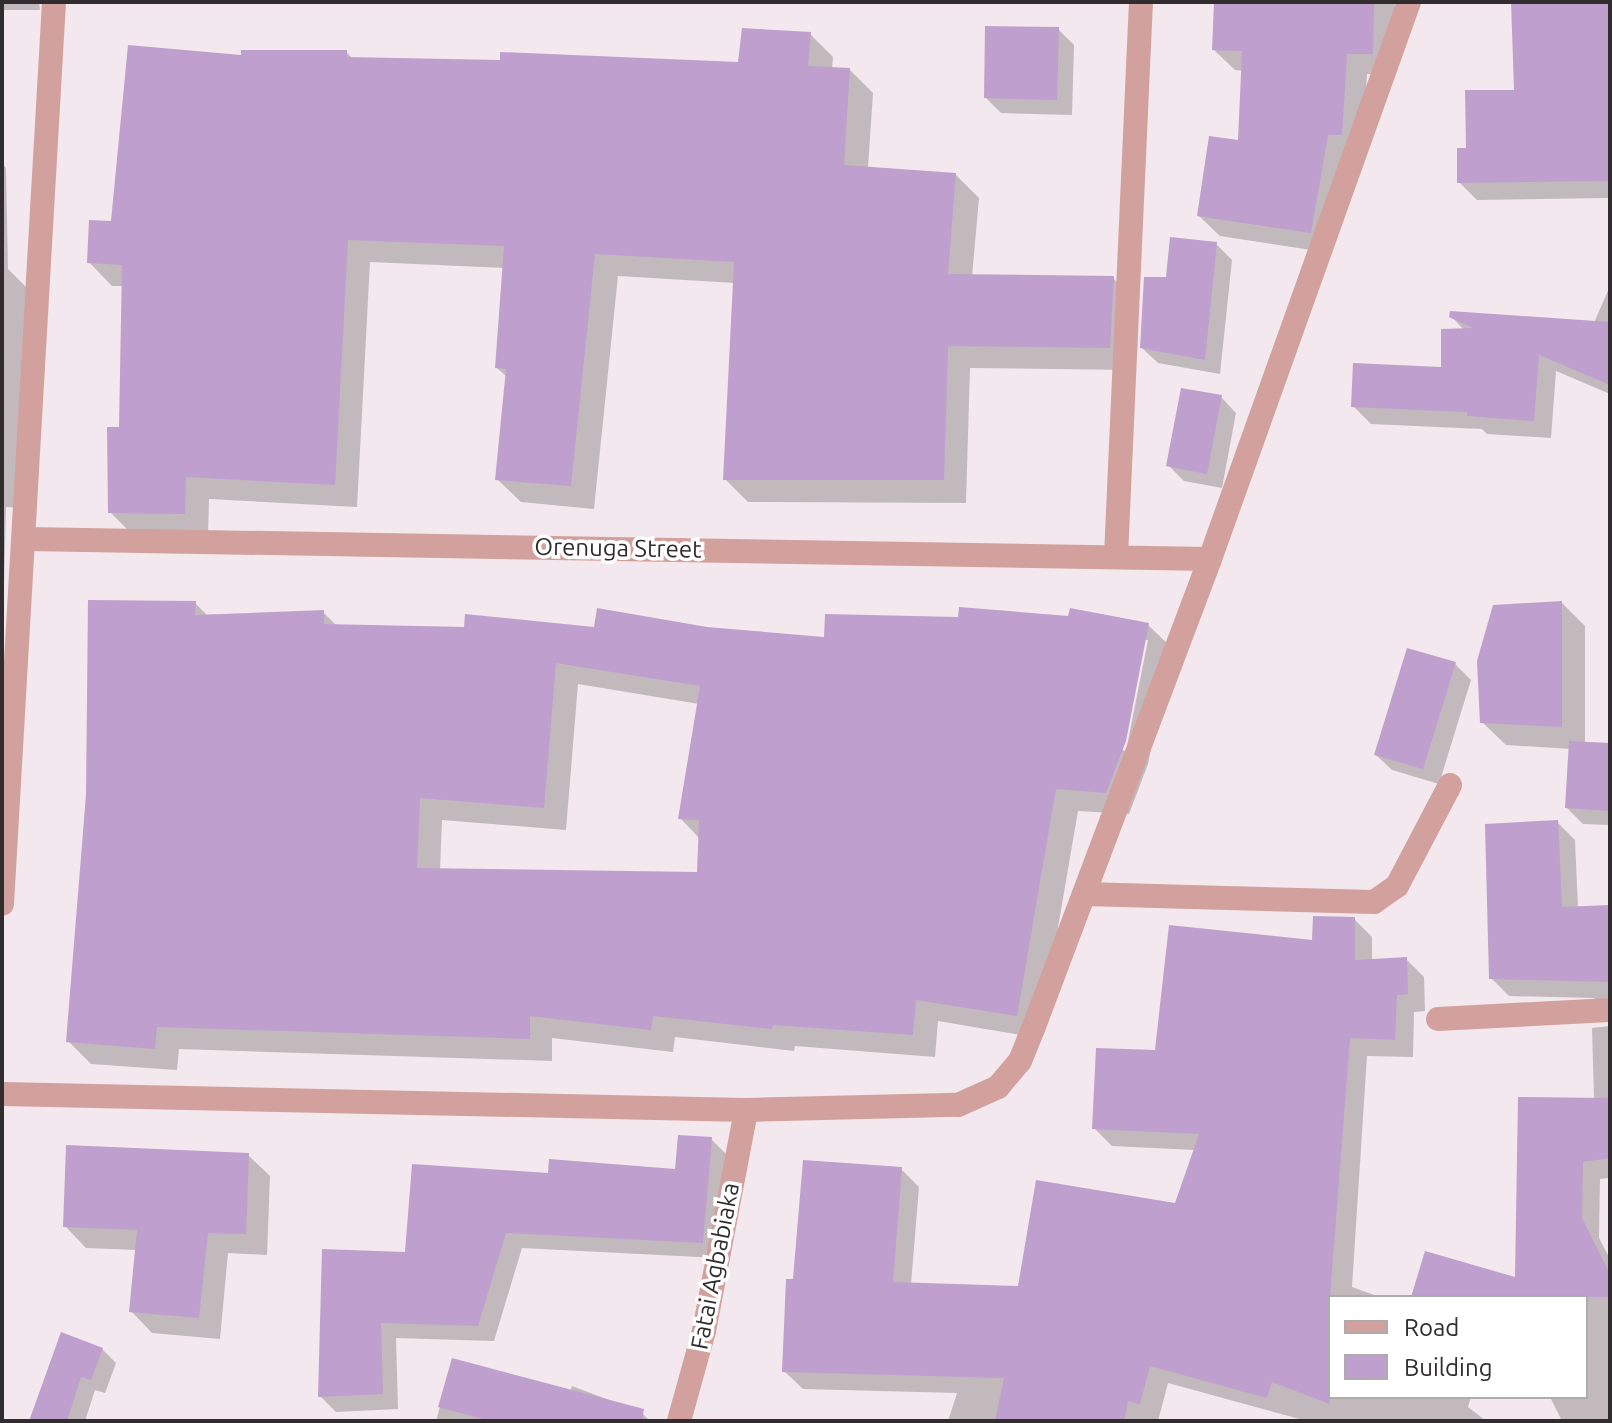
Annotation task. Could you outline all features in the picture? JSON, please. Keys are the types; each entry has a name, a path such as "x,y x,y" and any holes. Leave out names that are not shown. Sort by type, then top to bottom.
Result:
{"street":[{"path":"2,904 27,539 54,2"},
{"path":"1116,556 1141,2"},
{"path":"2,1094 746,1110 958,1105 998,1087 1020,1061 1084,894 1210,559 1409,2"},
{"name":"Orenuga Street","path":"27,539 1210,559"},
{"path":"1084,894 1374,902 1397,886 1450,785"},
{"path":"1438,1019 1610,1010"},
{"name":"Fatai Agbabiaka","path":"679,1421 704,1331 746,1110"}],"building":[{"path":"1214,2 1374,2 1373,54 1347,54 1342,135 1328,135 1311,233 1197,216 1209,136 1238,140 1242,51 1212,50"},
{"path":"1511,2 1610,2 1610,181 1457,183 1457,148 1466,148 1465,90 1514,90"},
{"path":"985,26 1059,27 1057,100 984,98"},
{"path":"742,28 811,32 808,66 850,68 844,165 956,173 948,274 1114,276 1110,348 948,346 944,480 723,480 734,262 595,254 571,486 495,480 506,369 495,368 504,246 348,240 335,485 186,477 185,514 108,513 107,427 119,427 122,265 87,263 89,220 111,221 128,45 241,55 241,50 347,50 347,57 500,60 500,52 738,62"},
{"path":"1170,237 1217,242 1205,360 1140,348 1144,277 1166,277"},
{"path":"1450,311 1610,322 1610,385 1539,355 1534,421 1467,416 1467,412 1351,407 1353,363 1441,367 1441,329 1473,328 1449,317"},
{"path":"1181,388 1222,395 1207,474 1166,466"},
{"path":"88,600 196,601 195,615 324,610 324,624 464,627 465,614 594,627 597,608 707,627 824,637 825,614 958,617 959,607 1068,616 1070,608 1149,623 1126,741 1106,793 1056,789 1017,1016 916,1000 913,1035 773,1025 772,1029 653,1016 651,1030 530,1016 530,1039 157,1027 155,1049 66,1042 86,795","holes":["556,663 700,686 678,819 699,820 697,872 417,868 420,798 544,808"]},
{"path":"1562,601 1562,727 1480,723 1477,661 1493,605"},
{"path":"1407,648 1456,662 1423,769 1374,755"},
{"path":"1569,741 1610,743 1610,811 1565,808"},
{"path":"1558,820 1562,907 1610,905 1610,982 1489,979 1485,824"},
{"path":"1313,916 1355,917 1355,960 1407,957 1408,994 1397,995 1395,1040 1350,1038 1328,1295 1330,1404 1272,1382 1267,1398 1150,1366 1140,1404 1128,1401 1124,1421 995,1421 1004,1378 782,1372 786,1279 793,1279 803,1160 902,1167 893,1282 1018,1286 1036,1180 1175,1203 1199,1134 1092,1129 1096,1048 1155,1050 1169,925 1312,940"},
{"path":"1518,1097 1610,1098 1610,1158 1583,1162 1582,1218 1610,1274 1610,1297 1412,1295 1425,1251 1515,1277"},
{"path":"678,1135 712,1137 703,1243 506,1233 478,1326 381,1323 383,1394 318,1397 322,1249 405,1252 412,1164 548,1173 549,1159 675,1169"},
{"path":"66,1145 249,1153 246,1234 208,1233 199,1318 129,1312 137,1230 63,1227"},
{"path":"61,1332 103,1348 91,1380 81,1377 67,1421 29,1421"},
{"path":"452,1358 644,1409 642,1421 491,1421 438,1407"}]}
